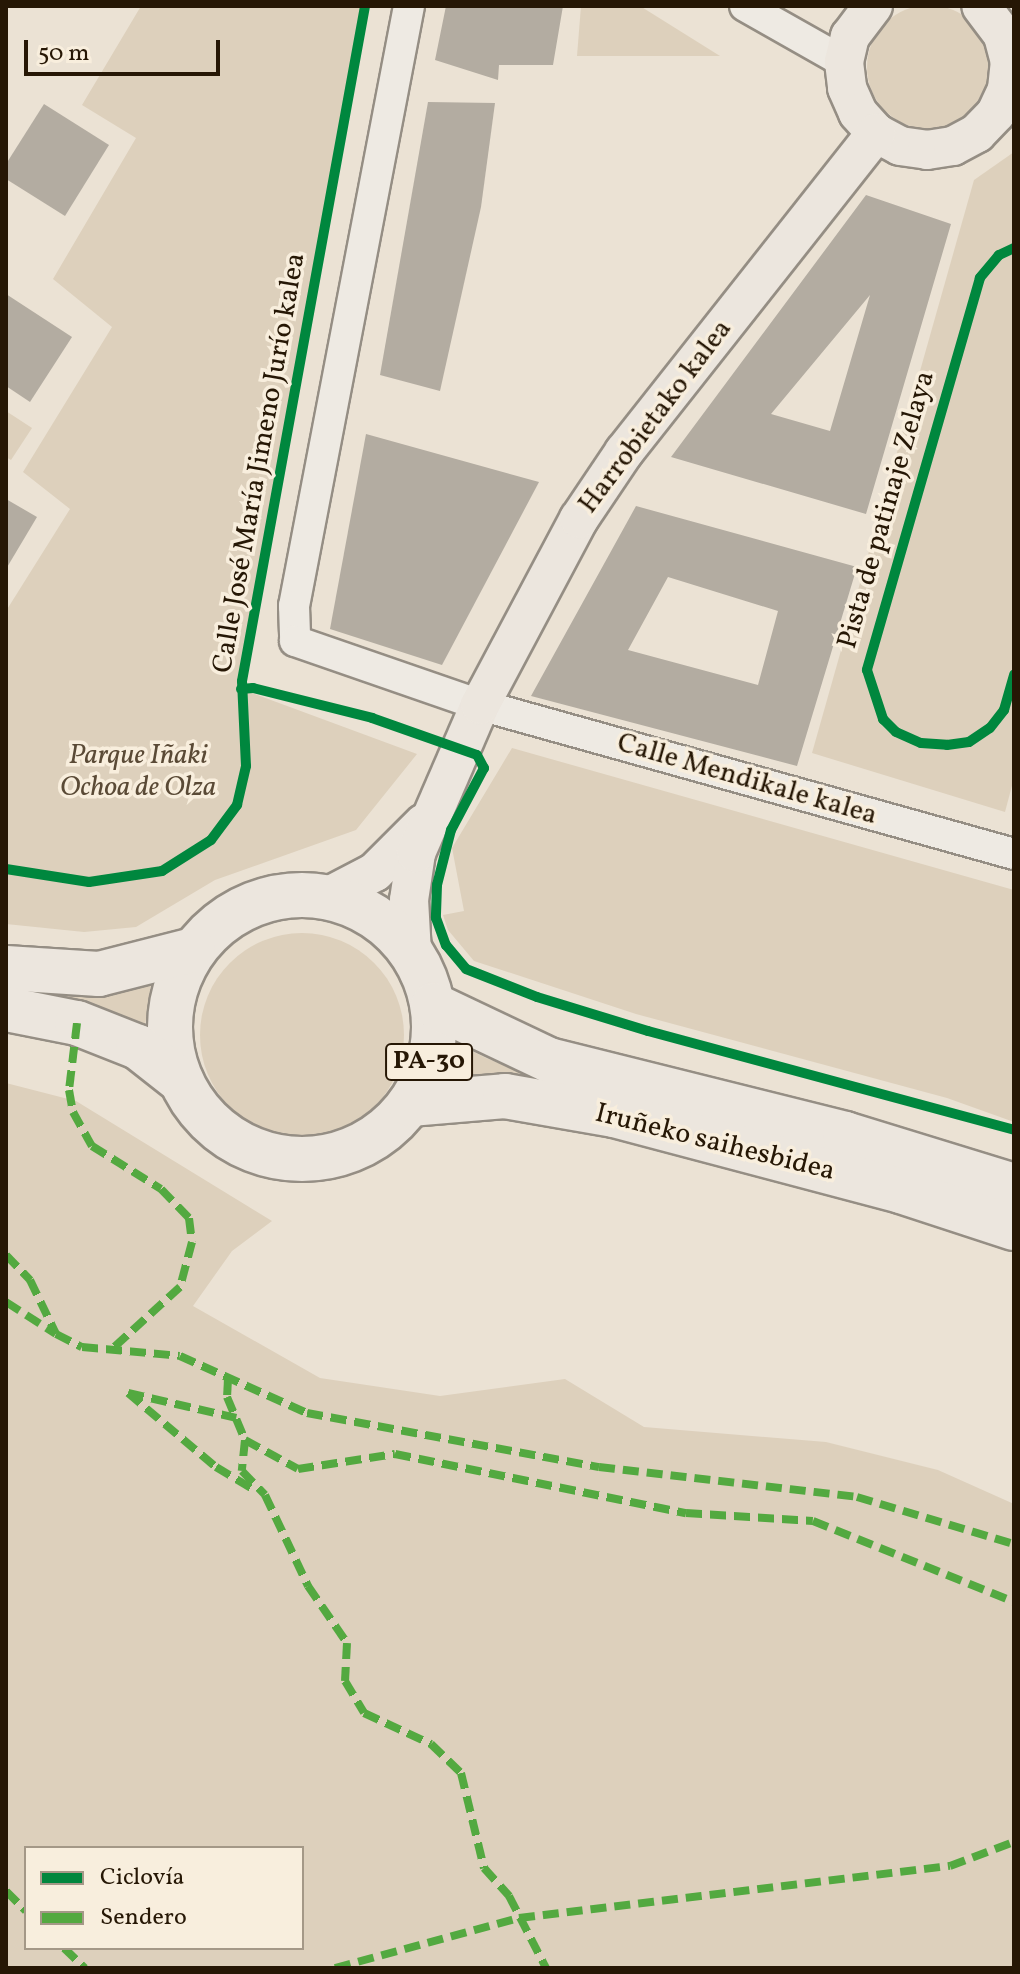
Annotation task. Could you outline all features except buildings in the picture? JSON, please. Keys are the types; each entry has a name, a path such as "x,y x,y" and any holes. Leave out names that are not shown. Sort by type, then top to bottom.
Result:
{"highway":[{"name":"PA-30","path":"289,895 327,897 360,908 389,927 412,953 433,1005 434,1040 427,1073 410,1104 383,1132 348,1151 309,1159 269,1155 233,1140 202,1114 181,1081 169,1036 174,991 193,950 220,923 252,904 289,895"},
{"path":"6,968 99,974 193,950"},
{"name":"Iruñeko saihesbidea","path":"433,1005 549,1060 845,1134 1014,1186"},
{"name":"PA-30","path":"6,1009 77,1023 138,1047 181,1081"},
{"name":"Iruñeko saihesbidea","path":"410,1104 505,1096 614,1115 901,1191 1014,1228"}],"main road":[{"path":"873,6 850,36 844,62 847,88 858,113 876,133 900,146 927,150 953,146 977,133 996,113 1011,88 1006,48 988,8"},
{"name":"Harrobietako kalea","path":"412,953 409,900 416,853 480,705 579,519 624,452 876,133"},
{"name":"Harrobietako kalea","path":"327,897 375,872 433,811"}],"street":[{"name":"Calle José María Jimeno Jurío kalea","path":"409,6 294,606 295,641 480,705"},
{"path":"745,6 844,62"},
{"name":"Calle Mendikale kalea","path":"480,705 1014,854"}],"green space":[{"path":"929,5 953,10 973,23 986,43 991,67 986,91 973,111 953,124 929,129 905,124 885,111 872,91 867,67 872,43 885,23 905,10"},
{"name":"Parque Iñaki Ochoa de Olza","path":"141,6 365,6 241,689 417,754 356,830 215,880 136,927 84,932 6,924 6,611 70,509 23,472 112,327 53,279 136,138 82,105"},
{"path":"581,6 640,6 720,56 577,56"},
{"path":"1014,152 1014,778 1005,812 812,753 974,180"},
{"path":"6,411 32,428 11,460 6,457"},
{"path":"512,748 1014,890 1014,1122 947,1098 636,1014 474,961 448,930 443,915 464,911 452,848"},
{"path":"302,933 341,940 374,963 397,996 404,1035 397,1074 374,1107 341,1130 302,1137 263,1130 230,1107 207,1074 200,1035 207,996 230,963 263,940"},
{"path":"151,985 144,1033 34,991 95,994"},
{"path":"456,1043 486,1058 541,1080 452,1080"},
{"path":"6,1083 76,1101 272,1221 232,1251 193,1306 320,1378 440,1396 565,1379 644,1427 826,1442 938,1470 1014,1504 1014,1968 6,1968"}],"marked path":[{"path":"77,1023 69,1090 73,1112 92,1146 161,1189 189,1218 192,1242 180,1287 110,1351"},
{"path":"6,1255 30,1280 56,1334 82,1347 180,1356 307,1413 599,1467 857,1497 1014,1544"},
{"path":"6,1302 56,1334"},
{"path":"228,1379 227,1397 245,1440 242,1471 265,1495 308,1586 347,1643 345,1681 364,1713 431,1744 461,1773 484,1868 509,1896 546,1968"},
{"path":"128,1393 216,1467 251,1488"},
{"path":"128,1393 236,1418"},
{"path":"245,1440 298,1469 395,1454 686,1513 813,1521 1014,1602"},
{"path":"335,1968 519,1918 950,1866 1014,1842"},
{"path":"6,1891 24,1909"},
{"path":"66,1950 85,1968"}],"cycle path":[{"path":"6,869 89,882 162,871 211,840 237,805 246,766 242,681 365,6"},
{"name":"Pista de patinaje Zelaya","path":"1014,248 999,255 980,278 867,670 883,719 896,732 921,743 947,745 969,742 990,728 1004,710 1014,674"},
{"path":"241,689 253,688 372,718 477,755 484,768 451,830 437,885 436,918 446,945 466,969 537,997 648,1031 1014,1130"}]}
